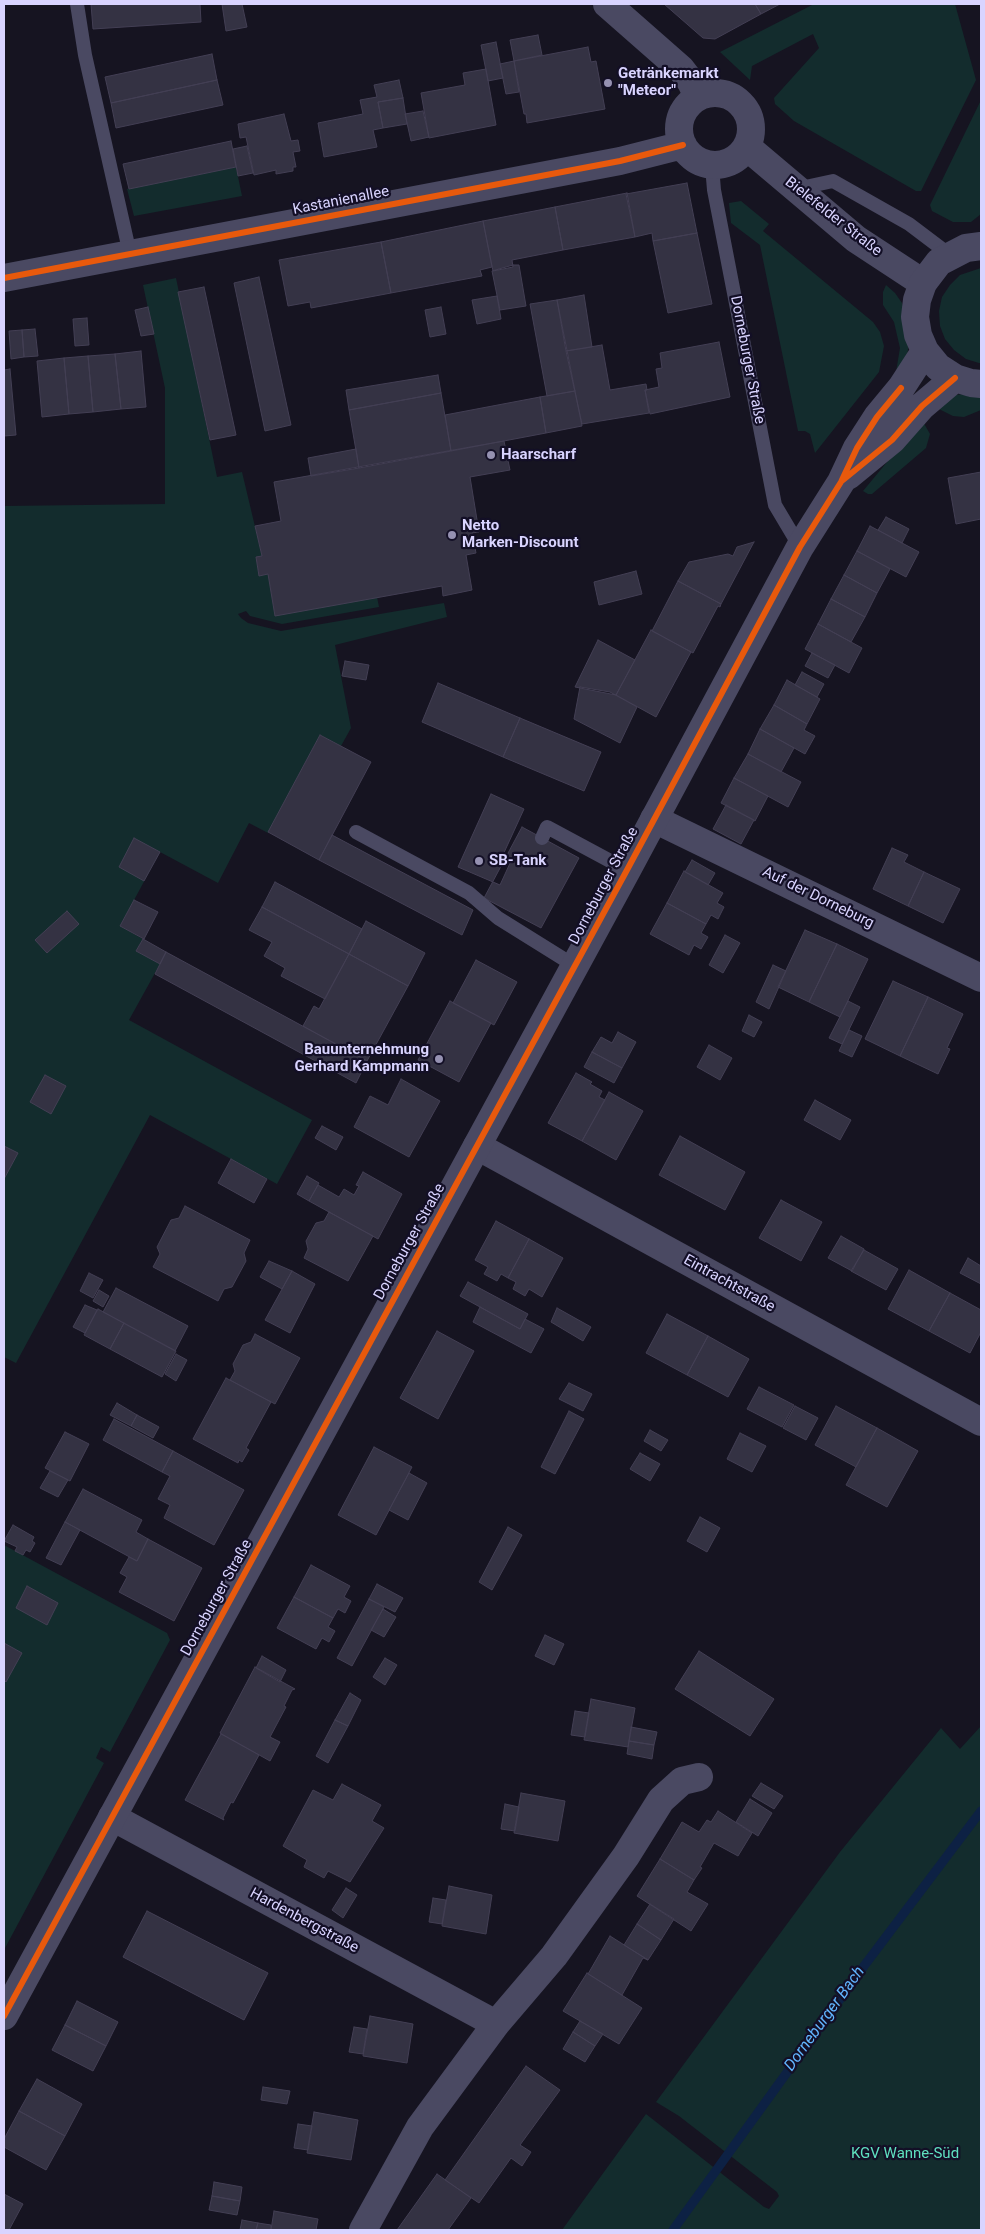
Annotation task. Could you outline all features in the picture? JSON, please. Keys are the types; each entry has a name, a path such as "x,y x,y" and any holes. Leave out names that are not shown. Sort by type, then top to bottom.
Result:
{"street":[{"path":"608,4 681,69 691,82 698,97"},
{"path":"708,93 728,95 745,107 751,127 751,137 747,147 732,162 712,166 702,164 693,158 683,145 679,132 680,121 683,112 698,97 708,93"},
{"name":"Kastanienallee","path":"4,278 620,161 683,145"},
{"name":"Bielefelder Straße","path":"747,147 856,239 923,283"},
{"path":"981,246 966,248 939,262 923,283 917,300 915,318 918,335 926,351 938,367 955,378 981,384"},
{"name":"Dorneburger Straße","path":"4,2016 575,966 800,547 841,482 857,448 877,417 901,388 926,351"},
{"name":"Dorneburger Straße","path":"841,482 881,450 922,406 955,378"},
{"name":"Auf der Dorneburg","path":"654,819 981,978"},
{"name":"Eintrachtstraße","path":"477,1146 981,1422"},
{"path":"363,2230 420,2127 496,2024 554,1956 626,1856 661,1800 682,1781 699,1777"},
{"name":"Hardenbergstraße","path":"112,1817 496,2024"}],"lane":[{"path":"77,4 87,64 130,254"},
{"name":"Dorneburger Straße","path":"712,166 714,190 776,505 800,547"},
{"path":"796,189 833,181 909,224 950,255"},
{"path":"542,838 547,828 627,870"},
{"path":"356,832 469,893 501,913 575,966"}],"green space":[{"path":"814,4 955,4 976,80 921,191 916,191 794,121 775,104 774,98 819,48 813,34 752,66 750,80 720,52"},
{"path":"981,100 981,214 971,222 953,222 932,211 930,205"},
{"path":"236,167 242,196 134,216 127,189"},
{"path":"741,201 769,224 763,231 873,322 880,332 884,346 879,372 815,453 810,434 805,431 798,431 760,245 731,223 729,203"},
{"path":"981,268 981,363 979,363 966,359 954,350 945,339 940,326 939,311 942,297 950,285 960,275"},
{"path":"176,278 217,477 242,472 262,556 256,557 259,575 268,574 275,615 377,597 379,607 282,624 250,616 246,611 238,614 241,618 248,623 281,631 444,603 447,617 335,645 351,728 341,746 320,735 268,833 249,823 218,883 160,852 120,926 143,939 136,951 160,964 129,1020 312,1120 277,1184 150,1115 16,1363 4,1357 4,506 165,504 165,388 143,285"},
{"path":"886,285 902,303 906,315 909,338 907,360 896,372 900,348 894,322 883,305 883,292"},
{"path":"981,394 981,410 964,417 953,416 935,407 955,395"},
{"path":"922,420 930,434 926,448 872,494 863,491"},
{"path":"4,1545 167,1633 170,1640 110,1752 101,1747 96,1758 104,1763 4,1950"},
{"name":"KGV Wanne-Süd","path":"981,1726 981,2230 562,2230 646,2114 769,2209 779,2196 777,2192 679,2116 656,2102 840,1852 941,1728 960,1749"}],"building":[{"path":"91,4 200,4 201,22 93,29"},
{"path":"222,4 242,4 247,27 226,31"},
{"path":"664,4 755,4 761,14 715,39 703,38"},
{"path":"755,4 780,4 761,14"},
{"path":"538,35 542,55 514,61 510,40"},
{"path":"496,42 503,78 488,81 481,45"},
{"path":"588,47 591,62 596,61 605,109 527,123 514,61"},
{"path":"212,54 217,80 111,103 105,77"},
{"path":"514,61 519,92 506,94 500,64"},
{"path":"486,69 496,125 429,138 421,93 465,85 463,73"},
{"path":"217,80 223,105 116,128 111,103"},
{"path":"399,80 403,98 378,102 383,128 373,130 377,147 324,157 318,123 363,114 360,100 377,97 374,85"},
{"path":"403,98 407,124 383,128 378,102"},
{"path":"423,111 429,137 411,141 405,114"},
{"path":"284,114 291,141 298,140 300,151 293,152 296,167 293,167 293,171 276,174 276,170 254,175 246,137 240,138 238,124"},
{"path":"231,141 236,167 129,189 123,164"},
{"path":"247,146 253,173 238,176 233,149"},
{"path":"687,183 697,233 653,241 652,233 635,237 626,194"},
{"path":"627,193 635,237 563,250 555,207"},
{"path":"555,207 563,250 512,260 513,267 493,271 483,221"},
{"path":"483,221 492,267 480,270 482,276 391,293 381,242"},
{"path":"697,233 712,304 668,313 653,241"},
{"path":"381,242 391,293 311,308 310,302 288,306 279,260"},
{"path":"519,265 526,306 500,310 492,271"},
{"path":"259,277 291,425 265,431 234,283"},
{"path":"204,287 236,435 210,440 178,292"},
{"path":"584,295 592,347 566,351 557,300"},
{"path":"497,296 501,319 477,324 472,300"},
{"path":"557,300 575,391 547,396 530,304"},
{"path":"148,307 154,334 141,336 135,310"},
{"path":"441,307 446,334 430,337 425,310"},
{"path":"87,318 89,345 75,346 73,319"},
{"path":"35,329 38,356 24,357 22,330"},
{"path":"22,330 24,357 11,359 9,331"},
{"path":"719,342 730,397 650,414 645,390 659,387 656,369 662,368 660,353"},
{"path":"602,345 610,390 646,384 647,390 645,390 649,413 582,424 566,351"},
{"path":"141,351 146,407 121,409 115,354"},
{"path":"115,354 121,409 93,412 88,356"},
{"path":"88,356 93,412 69,414 64,358"},
{"path":"64,358 69,414 42,417 37,361"},
{"path":"10,369 16,435 4,436 4,370"},
{"path":"438,375 441,393 349,410 346,390"},
{"path":"575,391 582,426 546,433 540,397"},
{"path":"441,393 451,451 359,468 349,410"},
{"path":"540,397 546,433 451,451 445,415"},
{"path":"504,441 510,470 470,477 479,532 472,533 476,553 466,555 472,590 443,596 442,586 275,616 268,574 259,576 256,557 262,556 255,526 281,521 274,482"},
{"path":"356,449 359,468 311,476 308,458"},
{"path":"981,472 981,519 956,524 948,478"},
{"path":"886,517 909,529 902,543 878,530"},
{"path":"870,526 919,552 906,577 857,551"},
{"path":"754,542 721,604 678,581 689,562 728,554 733,556 737,547"},
{"path":"857,551 890,569 877,593 844,575"},
{"path":"636,571 642,594 599,605 594,582"},
{"path":"844,575 877,593 865,617 831,599"},
{"path":"678,581 721,604 720,607 718,606 693,653 652,631"},
{"path":"831,599 865,617 851,642 818,624"},
{"path":"818,624 862,648 849,673 805,649"},
{"path":"651,630 691,652 656,717 616,695"},
{"path":"598,640 635,660 616,695 575,687"},
{"path":"812,653 835,665 828,678 805,666"},
{"path":"345,661 369,665 366,680 342,676"},
{"path":"802,672 824,684 817,697 795,685"},
{"path":"787,680 820,699 807,724 774,705"},
{"path":"438,683 520,718 503,757 422,722"},
{"path":"580,687 610,692 637,707 620,743 574,719"},
{"path":"774,705 807,724 804,730 815,736 805,754 760,729"},
{"path":"520,718 601,752 584,791 503,757"},
{"path":"760,729 794,748 781,772 748,754"},
{"path":"320,735 371,762 319,860 268,832"},
{"path":"748,754 801,782 788,807 734,778"},
{"path":"734,778 768,796 755,821 721,803"},
{"path":"491,794 524,809 502,857 511,861 500,885 458,867"},
{"path":"726,805 754,820 741,844 713,829"},
{"path":"522,827 579,858 541,928 484,898"},
{"path":"332,835 473,910 462,935 319,860"},
{"path":"134,838 160,852 144,881 119,867"},
{"path":"892,848 908,855 904,862 924,872 908,906 873,889"},
{"path":"692,860 715,873 708,885 685,872"},
{"path":"684,871 723,893 717,903 724,907 718,919 711,915 706,924 667,903"},
{"path":"924,872 960,889 943,923 908,906"},
{"path":"275,882 362,929 349,954 262,907"},
{"path":"134,900 158,912 144,939 120,926"},
{"path":"667,903 706,924 701,933 708,937 701,949 694,945 689,955 650,934"},
{"path":"262,907 349,954 325,999 281,976 285,968 264,956 272,942 249,930"},
{"path":"67,911 79,924 47,953 35,940"},
{"path":"366,921 425,953 408,986 349,954"},
{"path":"805,930 837,944 809,1002 778,987"},
{"path":"725,935 740,943 723,973 709,965"},
{"path":"143,939 166,952 160,964 136,951"},
{"path":"837,944 868,959 840,1017 809,1002"},
{"path":"166,952 367,1061 356,1083 155,974"},
{"path":"349,954 408,986 367,1061 303,1026 314,1006 319,1009"},
{"path":"476,960 517,982 494,1025 453,1003"},
{"path":"773,965 786,971 769,1009 756,1002"},
{"path":"893,981 928,997 900,1056 865,1039"},
{"path":"928,997 963,1014 947,1048 950,1049 938,1074 900,1056"},
{"path":"450,1001 491,1023 459,1082 418,1060"},
{"path":"848,1001 860,1007 842,1044 829,1038"},
{"path":"749,1015 762,1022 754,1037 742,1031"},
{"path":"849,1030 862,1036 852,1057 839,1051"},
{"path":"618,1032 636,1042 622,1068 592,1052 601,1037 612,1043"},
{"path":"709,1045 732,1058 720,1080 697,1067"},
{"path":"592,1052 622,1068 614,1083 584,1067"},
{"path":"576,1073 592,1082 590,1084 602,1091 599,1097 605,1100 582,1141 548,1123"},
{"path":"45,1075 66,1086 51,1114 30,1102"},
{"path":"401,1079 440,1101 409,1157 354,1127 370,1096 388,1105"},
{"path":"609,1092 643,1111 616,1160 582,1141"},
{"path":"815,1100 851,1120 840,1140 804,1120"},
{"path":"322,1126 343,1137 336,1150 315,1138"},
{"path":"680,1136 745,1172 725,1210 659,1175"},
{"path":"4,1146 18,1153 4,1179"},
{"path":"231,1159 267,1179 254,1203 218,1183"},
{"path":"363,1172 402,1194 378,1239 309,1201 318,1185 339,1197 344,1189 354,1195 359,1186 356,1185"},
{"path":"307,1176 319,1183 309,1201 297,1194"},
{"path":"781,1200 822,1222 801,1261 759,1238"},
{"path":"185,1206 250,1240 244,1253 246,1261 232,1287 224,1289 218,1301 153,1267 160,1254 157,1247 171,1220 179,1218"},
{"path":"329,1212 373,1236 348,1281 304,1258 308,1249 306,1241 316,1223 324,1221"},
{"path":"496,1221 529,1239 508,1278 501,1274 497,1281 484,1274 488,1267 475,1260"},
{"path":"841,1236 864,1249 852,1271 828,1258"},
{"path":"529,1239 563,1258 542,1297 529,1289 525,1296 513,1289 516,1282 508,1278"},
{"path":"864,1250 898,1269 886,1290 851,1271"},
{"path":"968,1258 981,1266 981,1284 960,1273"},
{"path":"269,1261 292,1271 282,1289 260,1277"},
{"path":"909,1270 950,1293 929,1331 888,1309"},
{"path":"292,1271 315,1284 290,1333 265,1320"},
{"path":"89,1273 103,1280 93,1298 80,1291"},
{"path":"468,1282 528,1314 520,1329 460,1296"},
{"path":"116,1288 188,1326 175,1351 103,1312"},
{"path":"99,1290 109,1296 103,1307 93,1301"},
{"path":"950,1293 981,1310 981,1332 970,1353 929,1331"},
{"path":"85,1305 97,1310 85,1333 73,1327"},
{"path":"480,1307 520,1329 525,1319 544,1329 531,1353 473,1322"},
{"path":"557,1308 591,1327 583,1341 551,1322"},
{"path":"98,1309 124,1323 110,1349 84,1335"},
{"path":"667,1314 708,1336 687,1375 646,1353"},
{"path":"124,1323 176,1351 162,1377 110,1349"},
{"path":"437,1331 474,1351 438,1419 400,1398"},
{"path":"255,1334 300,1358 275,1404 230,1380 235,1371 233,1364 243,1345 251,1342"},
{"path":"708,1336 749,1359 728,1397 687,1375"},
{"path":"176,1354 187,1360 176,1381 165,1374"},
{"path":"226,1378 271,1402 246,1448 249,1450 242,1462 239,1460 238,1463 193,1439"},
{"path":"569,1383 592,1394 583,1411 559,1399"},
{"path":"759,1387 794,1405 782,1427 747,1409"},
{"path":"117,1403 137,1415 131,1426 110,1415"},
{"path":"795,1406 818,1418 806,1440 783,1428"},
{"path":"836,1406 877,1428 856,1467 815,1445"},
{"path":"569,1411 584,1419 555,1474 541,1467"},
{"path":"137,1415 159,1427 153,1438 131,1426"},
{"path":"114,1419 173,1451 162,1472 103,1440"},
{"path":"877,1428 918,1451 887,1507 846,1485"},
{"path":"650,1430 668,1440 661,1451 644,1441"},
{"path":"65,1432 89,1444 70,1481 45,1468"},
{"path":"740,1433 766,1446 752,1472 727,1459"},
{"path":"374,1447 412,1467 376,1535 338,1515"},
{"path":"173,1451 244,1490 214,1545 164,1518 170,1505 158,1499 170,1476 162,1472"},
{"path":"640,1453 660,1464 650,1481 630,1469"},
{"path":"50,1471 68,1480 58,1497 40,1488"},
{"path":"409,1473 427,1483 408,1520 389,1510"},
{"path":"83,1489 142,1520 136,1532 148,1539 137,1561 65,1522"},
{"path":"700,1517 720,1528 707,1552 687,1541"},
{"path":"65,1522 80,1530 61,1565 46,1558"},
{"path":"13,1525 34,1537 32,1541 35,1543 30,1552 26,1550 23,1555 15,1551 17,1547 4,1541"},
{"path":"508,1527 522,1535 492,1590 479,1582"},
{"path":"148,1539 202,1568 174,1621 119,1592 127,1577 120,1573 129,1557 137,1561"},
{"path":"311,1565 350,1586 344,1597 351,1601 345,1613 338,1609 333,1618 294,1597"},
{"path":"377,1584 403,1598 395,1612 369,1599"},
{"path":"27,1586 58,1603 47,1625 16,1608"},
{"path":"294,1597 333,1618 328,1627 335,1631 329,1642 322,1638 316,1649 277,1628"},
{"path":"369,1599 384,1607 352,1666 337,1658"},
{"path":"383,1609 396,1617 384,1637 371,1630"},
{"path":"545,1635 564,1644 554,1665 535,1656"},
{"path":"4,1643 22,1653 6,1682 4,1680"},
{"path":"699,1651 774,1699 750,1736 675,1689"},
{"path":"262,1656 286,1670 280,1682 256,1668"},
{"path":"385,1658 397,1665 385,1685 373,1677"},
{"path":"255,1667 295,1689 292,1690 284,1706 286,1707 270,1737 280,1742 270,1761 220,1733"},
{"path":"350,1693 361,1700 348,1726 335,1720"},
{"path":"591,1699 635,1708 628,1747 584,1740"},
{"path":"575,1711 589,1713 585,1737 571,1735"},
{"path":"335,1720 348,1726 328,1763 316,1756"},
{"path":"631,1727 657,1732 654,1745 629,1741"},
{"path":"221,1734 259,1755 233,1803 231,1802 223,1818 224,1820 185,1800"},
{"path":"629,1741 654,1745 652,1759 627,1754"},
{"path":"761,1783 783,1796 774,1809 752,1796"},
{"path":"342,1784 381,1805 372,1821 384,1828 350,1882 328,1871 324,1878 304,1867 307,1860 283,1846 313,1790 333,1800"},
{"path":"521,1793 565,1801 558,1841 514,1833"},
{"path":"750,1799 772,1813 758,1836 736,1822"},
{"path":"505,1804 519,1807 515,1831 501,1829"},
{"path":"718,1811 752,1833 738,1856 714,1843 694,1880 660,1859 682,1822 699,1832 707,1820 711,1822"},
{"path":"660,1859 694,1880 687,1892 708,1904 691,1931 637,1896"},
{"path":"449,1886 492,1895 486,1934 442,1926"},
{"path":"346,1888 357,1895 343,1918 332,1910"},
{"path":"433,1898 446,1900 442,1924 429,1922"},
{"path":"650,1904 674,1919 661,1940 637,1924"},
{"path":"147,1911 268,1973 244,2020 123,1957"},
{"path":"637,1924 661,1940 648,1960 624,1945"},
{"path":"610,1936 648,1960 643,1958 622,1995 588,1974"},
{"path":"587,1973 642,2008 619,2044 563,2011"},
{"path":"77,2001 118,2022 106,2046 65,2025"},
{"path":"370,2016 413,2024 407,2063 363,2056"},
{"path":"580,2021 603,2034 595,2046 573,2032"},
{"path":"65,2025 106,2046 93,2071 52,2050"},
{"path":"354,2027 367,2029 363,2054 349,2052"},
{"path":"573,2032 595,2046 585,2062 563,2049"},
{"path":"526,2066 560,2090 520,2145 531,2152 522,2166 511,2158 479,2203 445,2180"},
{"path":"37,2079 82,2104 65,2136 19,2111"},
{"path":"263,2087 290,2091 287,2104 261,2100"},
{"path":"19,2111 65,2136 46,2170 4,2147 4,2139"},
{"path":"314,2112 358,2120 351,2160 307,2153"},
{"path":"298,2124 312,2126 308,2150 294,2148"},
{"path":"437,2174 471,2198 448,2230 397,2230"},
{"path":"214,2182 242,2187 240,2201 212,2196"},
{"path":"4,2194 23,2204 9,2230 4,2230"},
{"path":"212,2196 240,2201 237,2215 209,2210"},
{"path":"274,2211 318,2219 316,2230 271,2230"},
{"path":"242,2220 258,2223 256,2230 240,2230"},
{"path":"258,2223 271,2225 271,2230 256,2230"}],"waterway":[{"name":"Dorneburger Bach","path":"673,2230 864,1966 981,1811"}],"cycle path":[{"path":"4,278 620,161 683,145"},
{"path":"843,480 892,440 922,406 955,378"},
{"path":"4,2016 627,870 800,547 841,482 857,448 877,417 901,388"}],"place":[{"name":"Getränkemarkt \"Meteor\"","path":"608,83"},
{"name":"Haarscharf","path":"491,455"},
{"name":"Netto Marken-Discount","path":"452,535"},
{"name":"SB-Tank","path":"479,861"},
{"name":"Bauunternehmung Gerhard Kampmann","path":"439,1059"}]}
